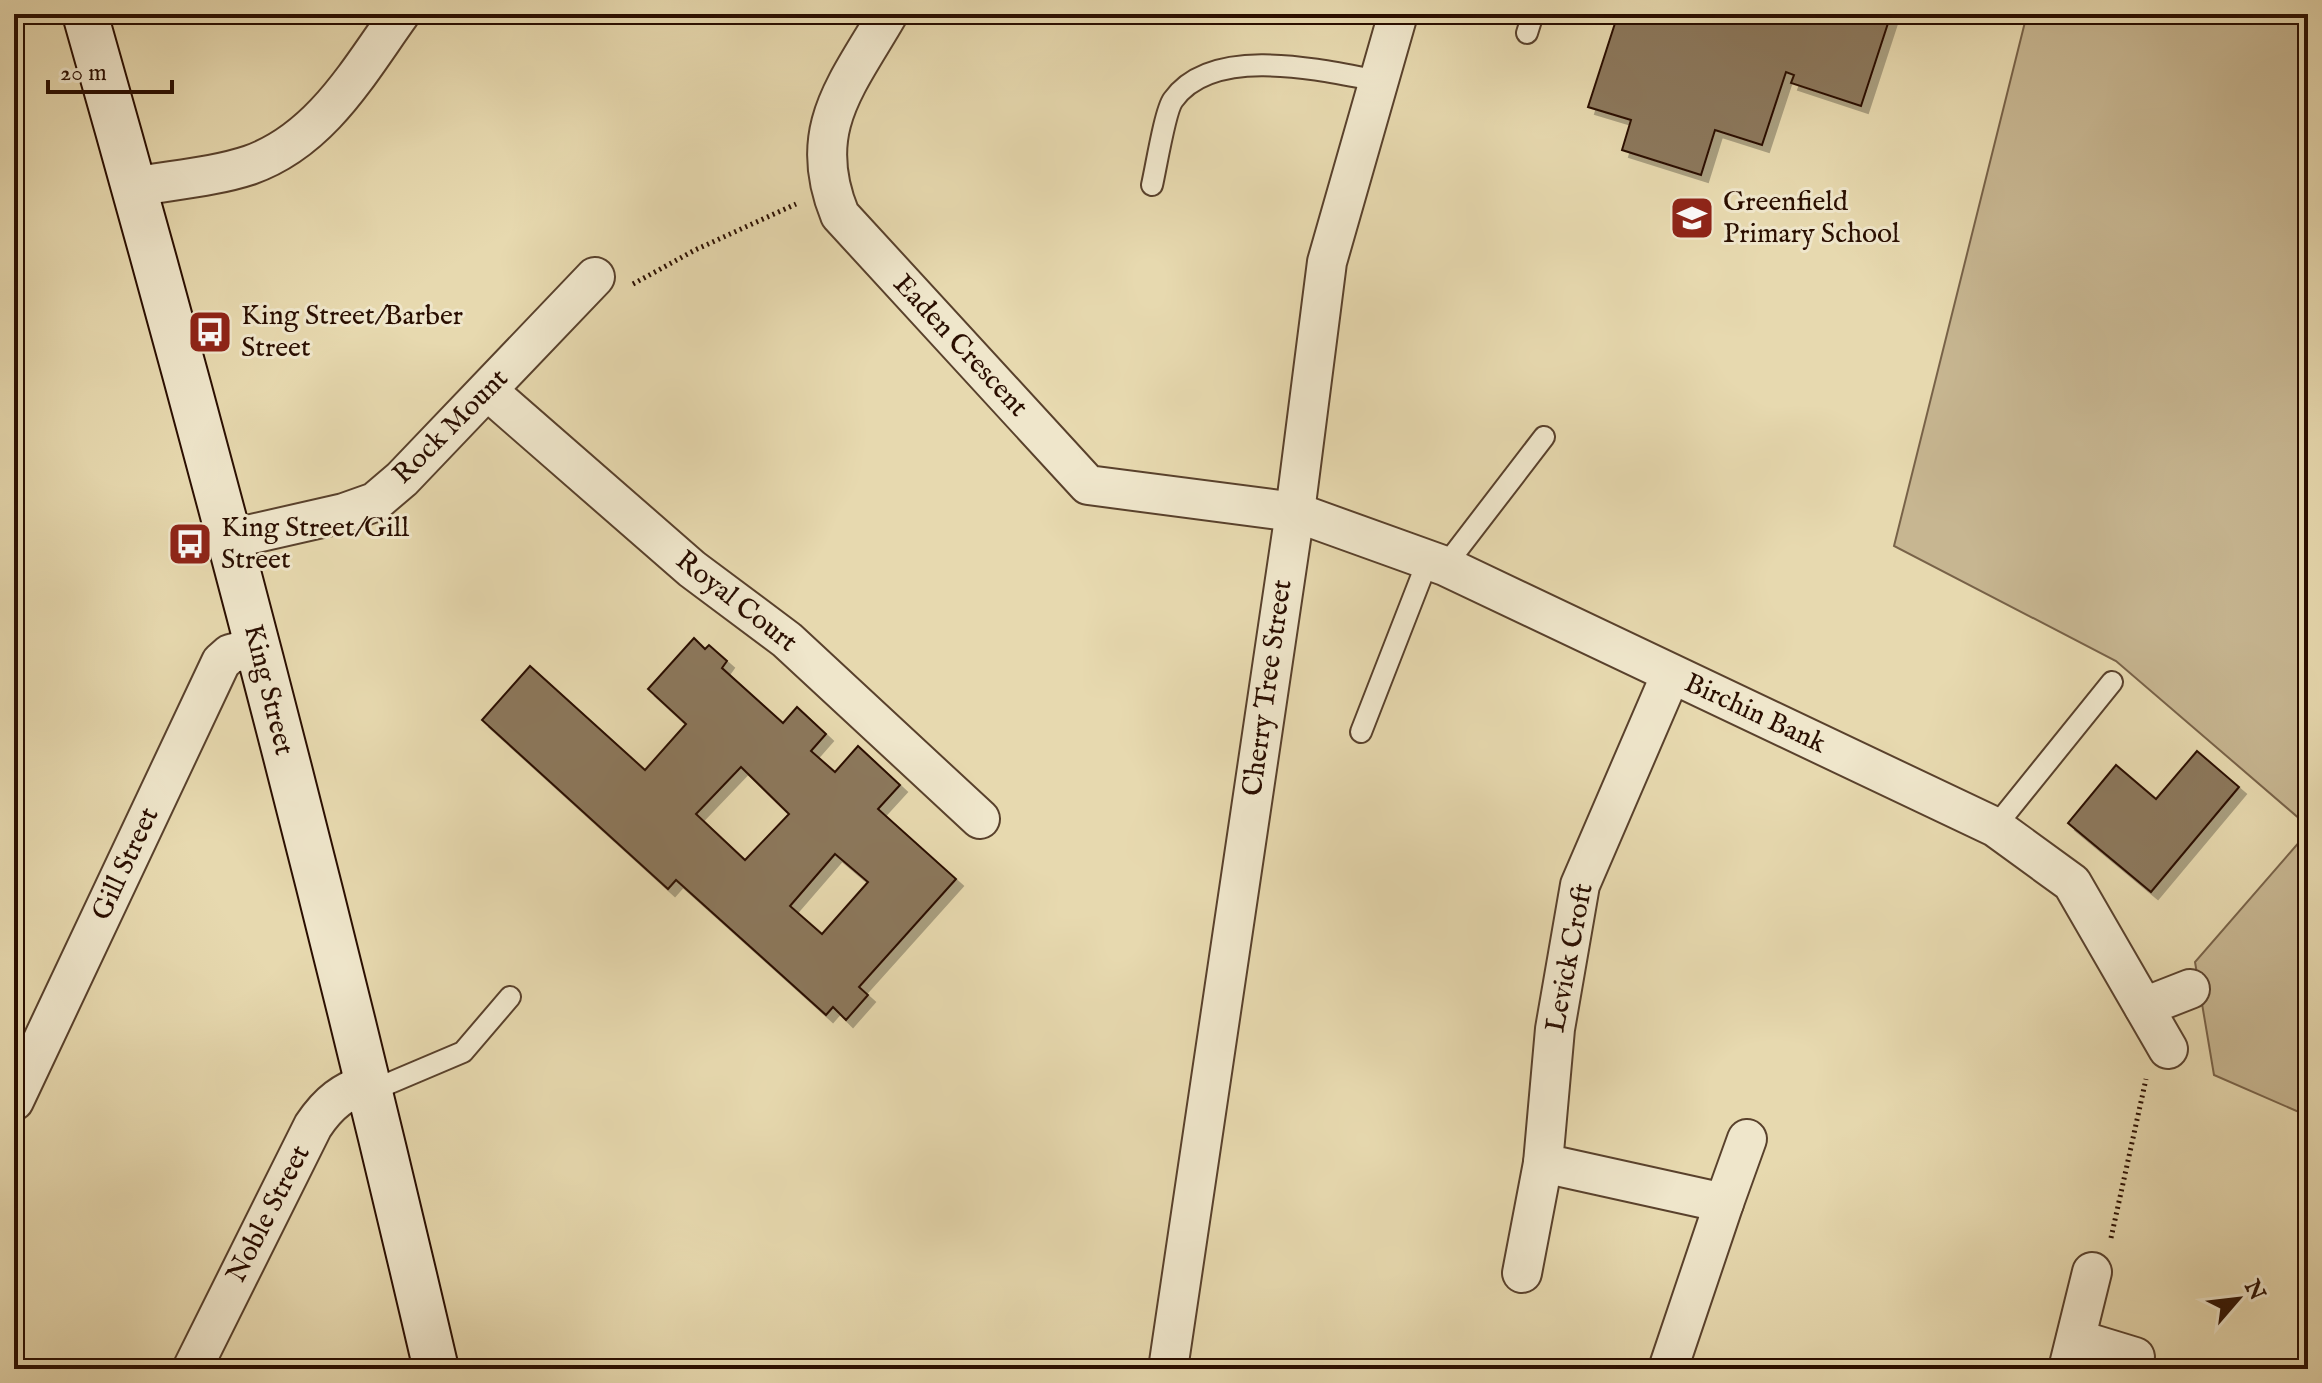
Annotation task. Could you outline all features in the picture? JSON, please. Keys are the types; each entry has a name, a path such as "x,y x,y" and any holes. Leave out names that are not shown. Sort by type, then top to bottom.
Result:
{"main road":[{"name":"King Street","path":"85,14 230,539 371,1086 436,1369"}],"street":[{"path":"134,187 250,165 289,145 334,105 400,14"},
{"name":"Eaden Crescent","path":"888,14 830,114 826,157 829,188 840,215 1088,485 1295,512"},
{"name":"Cherry Tree Street","path":"1168,1369 1295,512 1327,262 1398,14"},
{"name":"Rock Mount","path":"230,539 344,513 375,502 488,391 595,277"},
{"name":"Royal Court","path":"488,391 692,569 787,640 980,819"},
{"name":"Birchin Bank","path":"1295,512 1436,563 1995,827 2072,883 2168,1049"},
{"name":"Gill Street","path":"14,1101 221,662 230,654 256,647"},
{"name":"Levick Croft","path":"1522,1273 1543,1163 1555,1029 1580,885 1671,674"},
{"path":"2144,1007 2190,989"},
{"name":"Noble Street","path":"192,1369 313,1126 328,1105 346,1091 371,1086"},
{"path":"1668,1369 1747,1139"},
{"path":"1543,1163 1724,1203"},
{"path":"2092,1272 2072,1354 2135,1357"}],"lane":[{"path":"1152,185 1172,101 1209,70 1260,66 1319,69 1378,81"},
{"path":"1361,732 1436,563 1544,437"},
{"path":"1995,827 2112,682"},
{"path":"371,1086 463,1052 510,997"}],"path":[{"path":"595,277 616,293 695,250 829,188"},
{"path":"2092,1272 2107,1257 2146,1077 2168,1049"}],"shaded area":[{"path":"2027,14 2308,14 2308,826 2116,661 1894,546"},
{"path":"2308,832 2308,1116 2214,1075 2195,962"}],"building":[{"path":"1618,14 1891,14 1861,106 1791,83 1794,75 1786,72 1762,145 1715,130 1701,175 1622,150 1631,120 1588,107"},
{"path":"694,638 705,649 709,645 727,661 722,668 783,723 797,707 826,734 811,751 835,772 858,746 900,785 878,809 956,879 859,987 868,995 846,1020 833,1007 826,1015 676,880 668,889 482,720 530,666 645,770 686,724 648,689","holes":["741,767 789,814 745,860 696,814","835,854 868,882 822,934 790,906"]},
{"path":"2197,751 2239,787 2151,892 2068,823 2116,765 2156,799"}],"place":[{"name":"Greenfield Primary School","path":"1692,218"},
{"name":"King Street/Barber Street","path":"210,332"},
{"name":"King Street/Gill Street","path":"190,544"}]}
